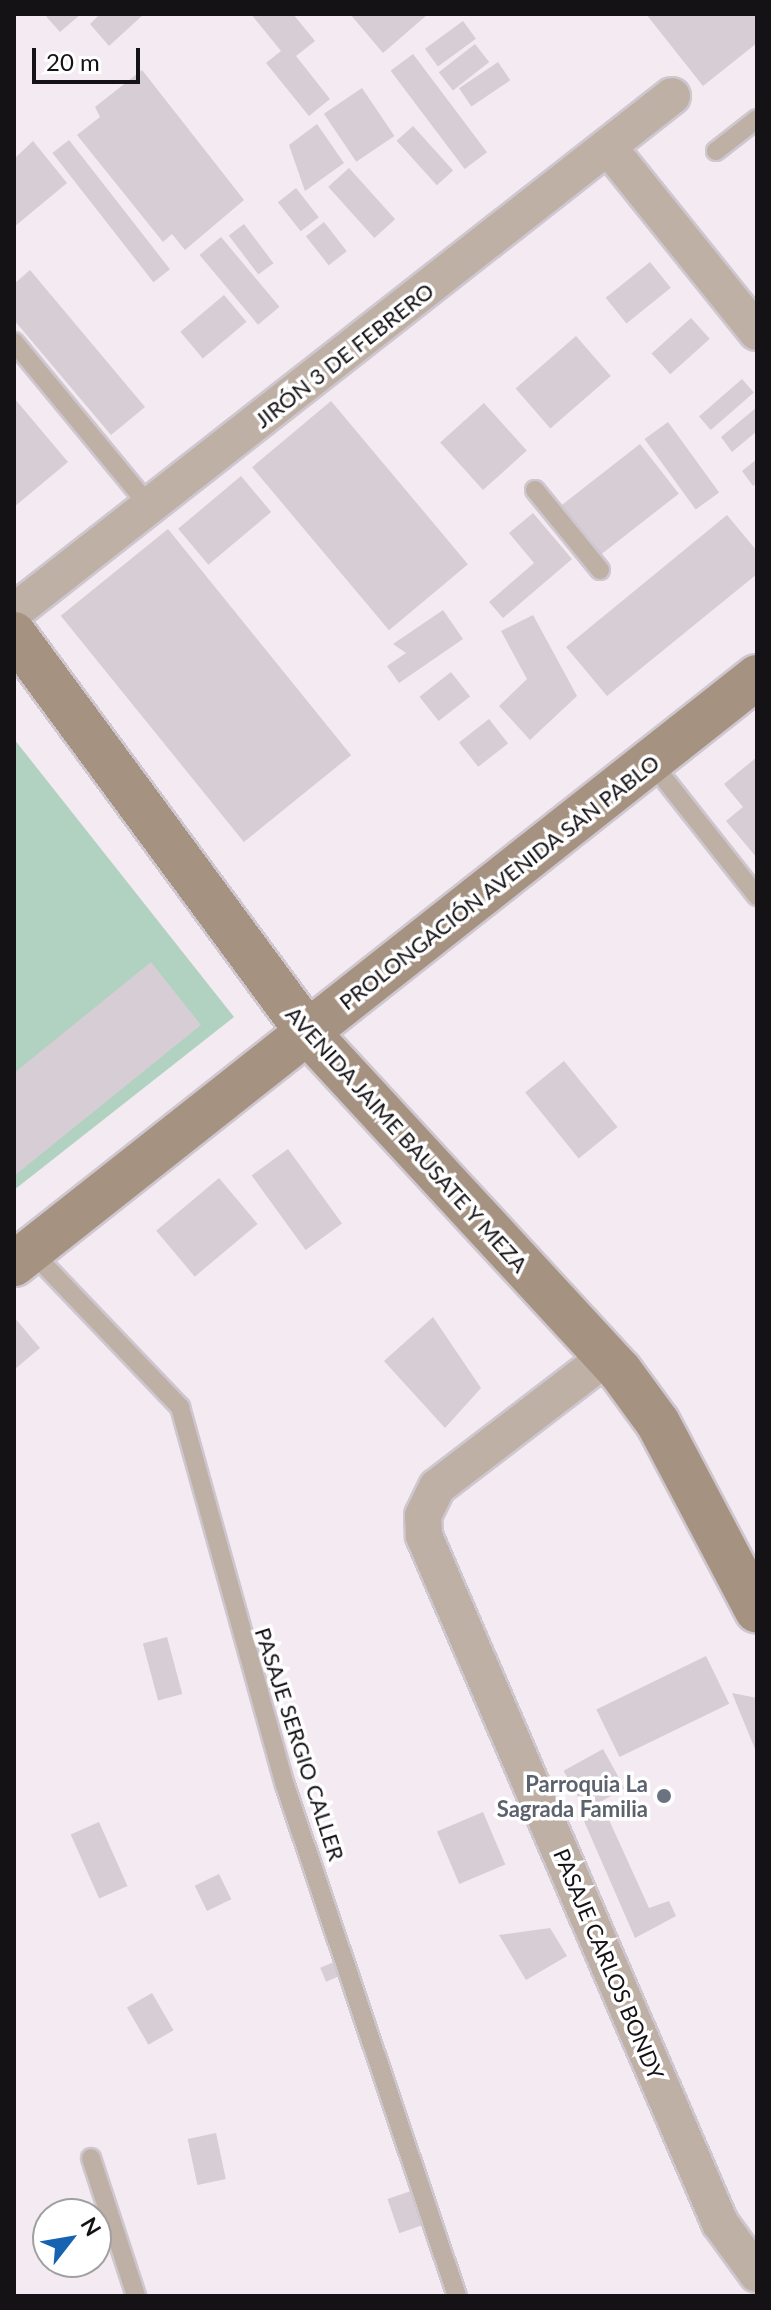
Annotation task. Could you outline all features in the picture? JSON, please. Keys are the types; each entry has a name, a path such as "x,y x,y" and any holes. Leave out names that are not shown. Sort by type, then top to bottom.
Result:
{"street":[{"name":"JIRÓN 3 DE FEBRERO","path":"14,612 672,96"},
{"path":"609,148 757,332"},
{"name":"AVENIDA JAIME BAUSATE Y MEZA","path":"14,634 308,1033 604,1359 658,1423 757,1611"},
{"name":"PROLONGACIÓN AVENIDA SAN PABLO","path":"23,1258 757,677"},
{"name":"PASAJE CARLOS BONDY","path":"604,1359 437,1487 423,1516 424,1536 720,2223 757,2274"}],"lane":[{"path":"716,151 757,119"},
{"path":"14,342 150,507"},
{"path":"535,490 600,570"},
{"path":"651,762 757,896"},
{"name":"PASAJE SERGIO CALLER","path":"23,1258 186,1420 285,1785 457,2296"},
{"path":"91,2158 136,2296"}],"green space":[{"path":"14,739 234,1017 14,1190"}],"building":[{"path":"44,14 81,14 60,32"},
{"path":"100,14 144,14 109,46 90,24"},
{"path":"251,14 293,14 315,41 296,56 330,99 309,116 266,63 281,51"},
{"path":"350,14 428,14 383,53"},
{"path":"646,14 757,14 757,43 703,86"},
{"path":"463,21 476,39 438,66 425,49"},
{"path":"475,44 489,62 453,90 439,72"},
{"path":"413,54 487,152 465,169 391,71"},
{"path":"498,62 510,80 471,107 459,88"},
{"path":"142,70 244,200 185,250 172,234 163,242 77,135 100,117 95,107"},
{"path":"362,88 394,136 356,162 324,114"},
{"path":"317,124 344,163 305,191 289,145"},
{"path":"413,126 453,171 437,185 397,141"},
{"path":"69,140 170,269 153,282 52,153"},
{"path":"33,141 67,183 14,227 14,159"},
{"path":"349,168 395,219 374,238 328,187"},
{"path":"296,188 319,217 301,231 278,202"},
{"path":"324,222 347,251 329,265 306,236"},
{"path":"244,224 273,263 258,275 229,235"},
{"path":"221,237 279,307 258,325 200,255"},
{"path":"650,262 671,288 626,324 606,298"},
{"path":"30,270 145,407 111,435 14,320 14,284"},
{"path":"224,295 246,322 203,358 180,332"},
{"path":"691,318 710,339 670,374 652,353"},
{"path":"576,336 611,376 550,428 516,388"},
{"path":"742,379 754,393 711,430 699,416"},
{"path":"14,398 68,462 14,507"},
{"path":"331,401 468,564 389,630 252,467"},
{"path":"484,403 527,451 483,490 440,442"},
{"path":"757,407 757,431 732,452 721,437"},
{"path":"668,422 719,492 696,509 645,439"},
{"path":"640,444 679,494 600,555 561,506"},
{"path":"757,459 757,482 753,486 742,471"},
{"path":"241,476 271,512 208,565 178,529"},
{"path":"533,513 572,559 503,618 489,602 534,563 509,533"},
{"path":"727,515 757,551 757,574 607,696 566,647"},
{"path":"168,529 351,755 244,842 61,616"},
{"path":"443,610 463,639 399,683 387,666 406,653 393,644"},
{"path":"533,615 577,696 530,740 499,706 527,679 501,631"},
{"path":"451,672 470,696 439,721 419,697"},
{"path":"489,719 508,743 478,767 459,742"},
{"path":"757,757 757,858 726,821 743,807 724,784"},
{"path":"151,962 201,1025 14,1176 14,1073"},
{"path":"564,1061 617,1127 579,1159 525,1092"},
{"path":"288,1149 342,1223 306,1250 252,1175"},
{"path":"219,1178 258,1224 195,1277 156,1231"},
{"path":"14,1317 40,1348 15,1369 14,1368"},
{"path":"433,1317 481,1388 445,1428 384,1361"},
{"path":"167,1637 182,1694 158,1700 143,1643"},
{"path":"706,1656 729,1704 620,1757 596,1709"},
{"path":"732,1693 757,1698 755,1749"},
{"path":"603,1749 625,1788 585,1810 564,1771"},
{"path":"605,1811 649,1908 669,1901 676,1916 635,1938 584,1821"},
{"path":"483,1812 505,1864 459,1884 437,1832"},
{"path":"99,1822 127,1886 99,1899 71,1835"},
{"path":"219,1874 231,1899 207,1911 195,1886"},
{"path":"550,1928 567,1956 526,1980 499,1935"},
{"path":"334,1962 340,1976 326,1982 320,1968"},
{"path":"152,1993 174,2030 148,2045 127,2008"},
{"path":"216,2133 226,2179 197,2185 188,2139"},
{"path":"414,2190 426,2224 399,2233 388,2199"}],"place":[{"name":"Parroquia La Sagrada Familia","path":"664,1796"}]}
